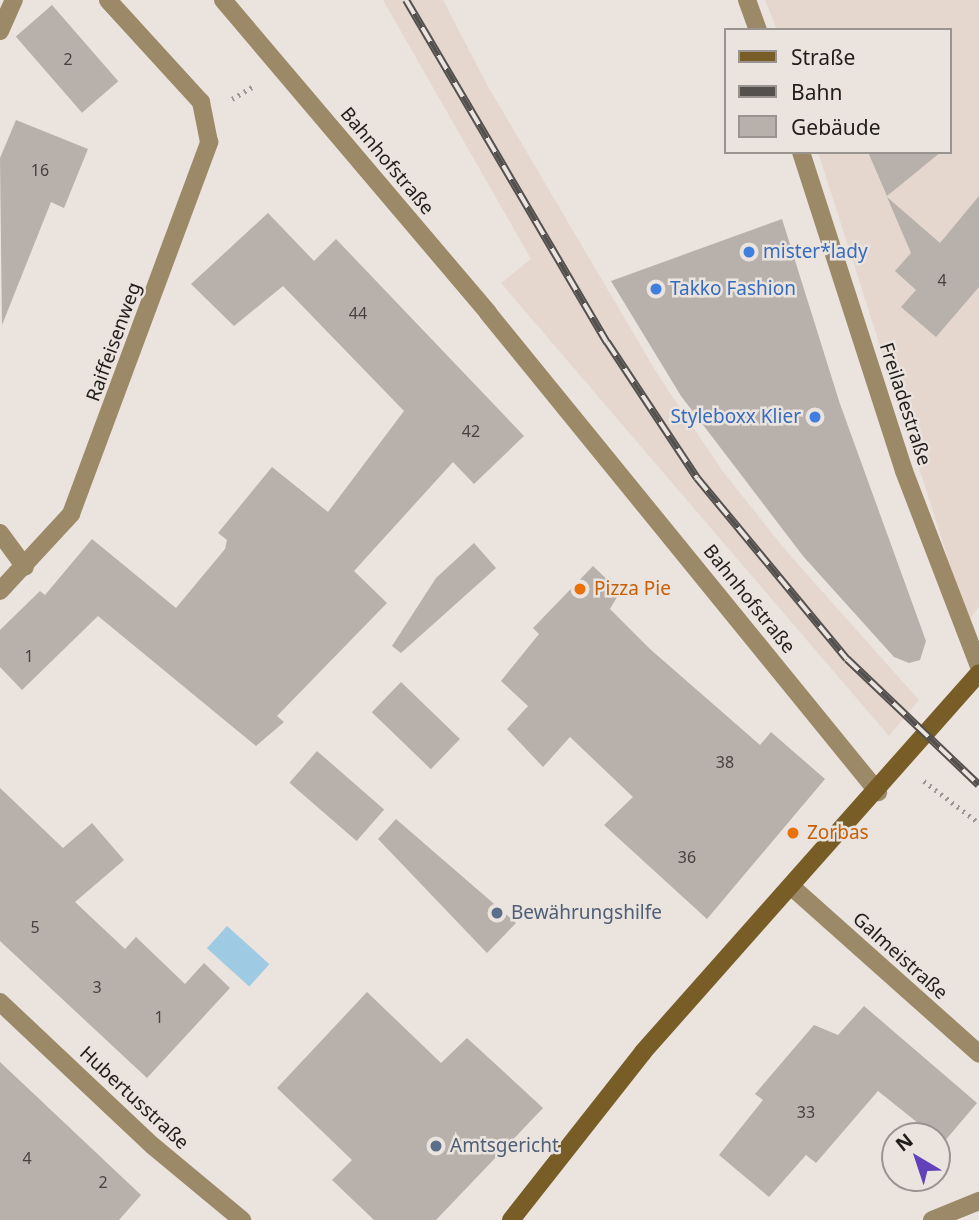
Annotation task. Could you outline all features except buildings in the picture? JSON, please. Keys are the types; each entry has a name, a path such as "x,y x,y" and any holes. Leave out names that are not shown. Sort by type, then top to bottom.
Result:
{"street":[{"path":"0,31 14,0"},
{"name":"Raiffeisenweg","path":"0,591 60,530 81,492 206,153 208,115 108,0"},
{"name":"Bahnhofstraße","path":"223,0 488,313 878,792"},
{"path":"747,0 757,28"},
{"name":"Freiladestraße","path":"802,154 904,471 979,666"},
{"path":"0,533 25,567"},
{"path":"511,1220 643,1052 793,888 979,673"},
{"name":"Galmeistraße","path":"793,888 979,1055"},
{"name":"Hubertusstraße","path":"0,1002 153,1146 242,1220"},
{"path":"932,1220 979,1201"}],"path":[{"path":"901,764 979,823"}],"shaded area":[{"path":"383,0 443,0 486,83 658,375 724,473 787,552 919,700 889,736 501,283 531,259"},
{"path":"765,0 979,0 979,607 968,621 819,154 951,154 951,28 776,28"}],"water":[{"path":"227,926 269,964 249,986 207,948"}],"railway":[{"path":"406,0 607,342 697,478 847,659 979,785"}],"place":[{"name":"mister*lady","path":"749,252"},
{"name":"Takko Fashion","path":"656,289"},
{"name":"Styleboxx Klier","path":"815,417"},
{"name":"Pizza Pie","path":"580,589"},
{"name":"Zorbas","path":"793,833"},
{"name":"Bewährungshilfe","path":"497,913"},
{"name":"Amtsgericht","path":"436,1146"}]}
